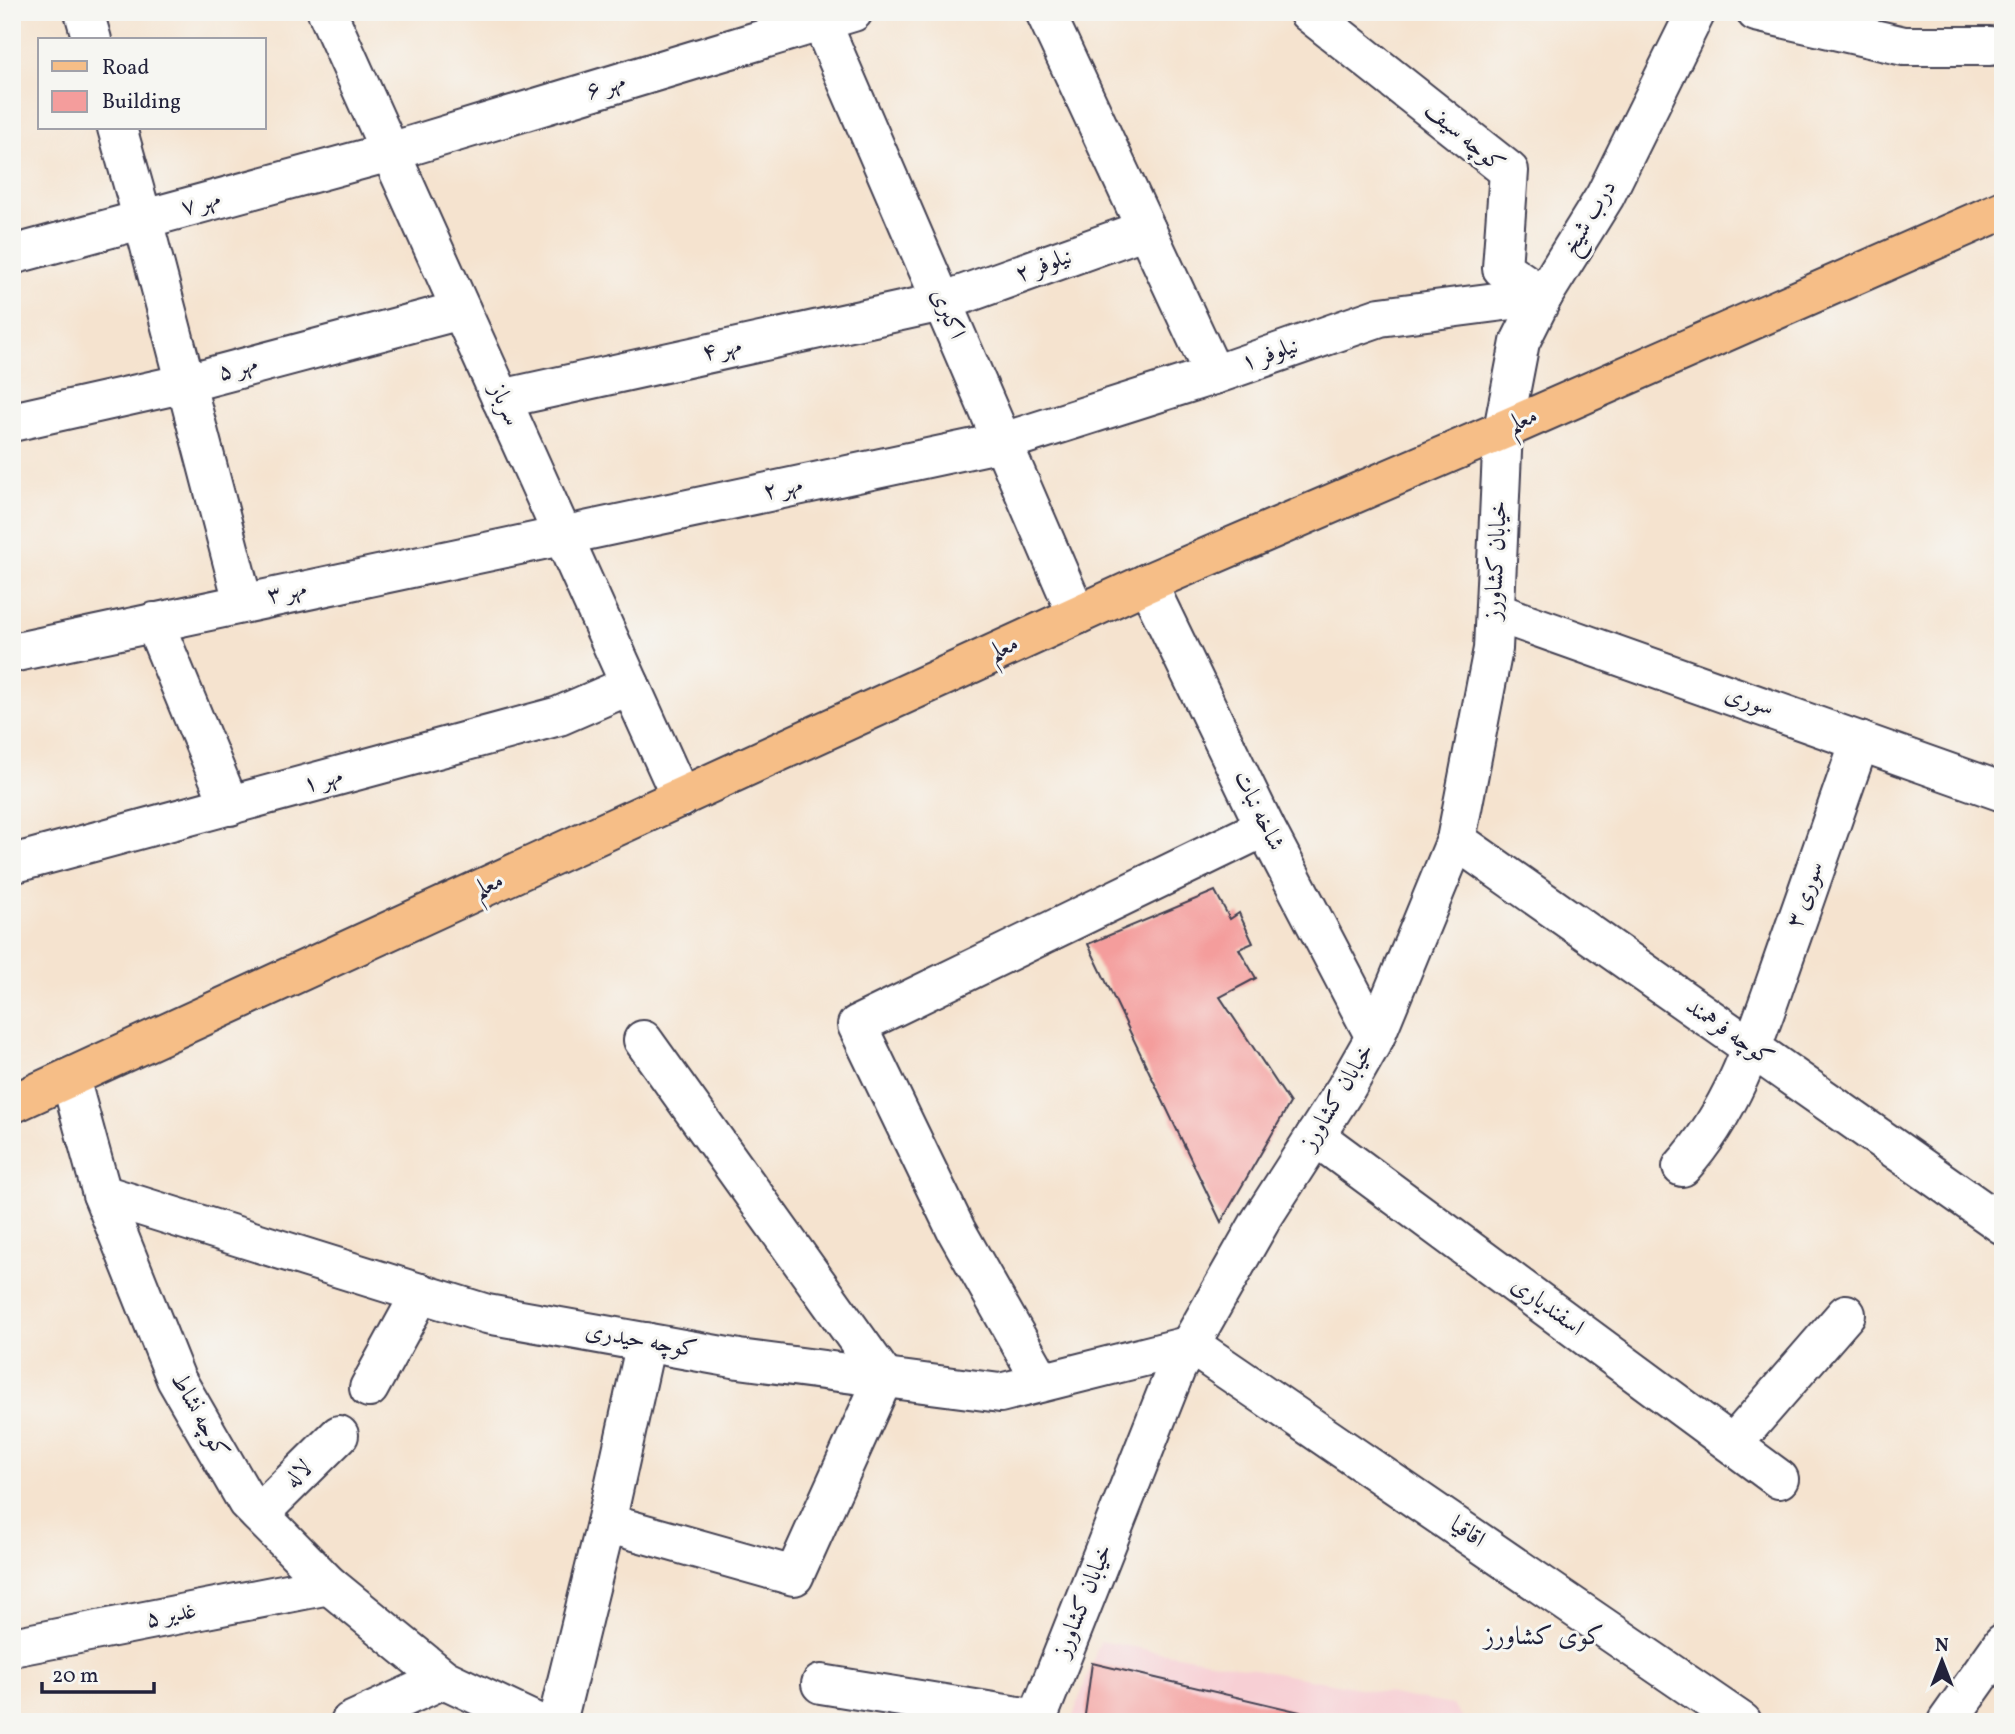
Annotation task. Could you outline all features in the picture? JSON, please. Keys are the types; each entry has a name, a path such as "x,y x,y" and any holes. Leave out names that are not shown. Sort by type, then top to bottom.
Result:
{"main road":[{"name":"معلم","path":"12,1104 1147,583 2000,219"}],"street":[{"path":"84,12 91,38"},
{"name":"سرباز","path":"327,12 681,797"},
{"path":"1045,12 1214,374"},
{"name":"کوچه سیف","path":"1308,12 1509,171 1502,268 1543,296"},
{"name":"درب شیخ","path":"1503,430 1520,342 1543,296 1605,196 1696,12"},
{"path":"1756,12 1904,46 1990,46"},
{"name":"مهر ۶","path":"390,152 831,16"},
{"name":"اکبری","path":"831,16 942,302 1077,615"},
{"path":"118,130 144,220 243,602"},
{"name":"مهر ۷","path":"12,255 390,152"},
{"name":"نیلوفر ۲","path":"942,302 1146,229"},
{"name":"نیلوفر ۱","path":"1003,442 1380,317 1543,296"},
{"name":"مهر ۴","path":"501,399 942,302"},
{"name":"مهر ۵","path":"12,422 186,383 461,310"},
{"name":"خیابان کشاورز","path":"1037,1721 1176,1369 1261,1220 1375,1037 1456,840 1493,649 1503,430"},
{"name":"مهر ۲","path":"563,535 1003,442"},
{"name":"مهر ۳","path":"12,653 563,535"},
{"name":"شاخه نبات","path":"1147,583 1265,827 1375,1037"},
{"name":"سوری","path":"1495,612 2003,792"},
{"path":"154,622 230,806"},
{"name":"مهر ۱","path":"12,863 559,716 630,684"},
{"name":"سوری ۳","path":"1682,1167 1694,1154 1722,1111 1752,1048 1860,741"},
{"path":"1042,1382 956,1230 857,1025 1265,827"},
{"name":"کوچه فرهمند","path":"1456,840 2003,1225"},
{"path":"606,1523 794,1576 884,1377 643,1040"},
{"name":"کوچه نشاط","path":"70,1078 102,1194 176,1378 247,1502 329,1585 444,1679 535,1722"},
{"name":"اسفندیاری","path":"1315,1136 1779,1479"},
{"name":"کوچه حیدری","path":"102,1194 487,1314 739,1359 1000,1393 1191,1345"},
{"path":"369,1388 421,1293"},
{"path":"1733,1444 1846,1314"},
{"path":"557,1722 606,1523 646,1342"},
{"name":"اقاقیا","path":"1191,1345 1742,1722"},
{"name":"لاله","path":"259,1514 340,1435"},
{"name":"غدیر ۵","path":"12,1646 329,1585"},
{"path":"1947,1722 2003,1643"},
{"path":"351,1722 444,1679"},
{"path":"821,1684 1037,1721"}],"shaded area":[{"path":"1100,1641 1452,1705 1466,1722 1071,1722"}],"building":[{"path":"1215,891 1230,919 1239,913 1253,943 1239,949 1256,978 1220,997 1290,1103 1221,1222 1088,944"},
{"path":"1092,1663 1338,1721 1338,1722 1084,1722"}],"district":[{"name":"کوی کشاورز","path":"1544,1637"}]}
